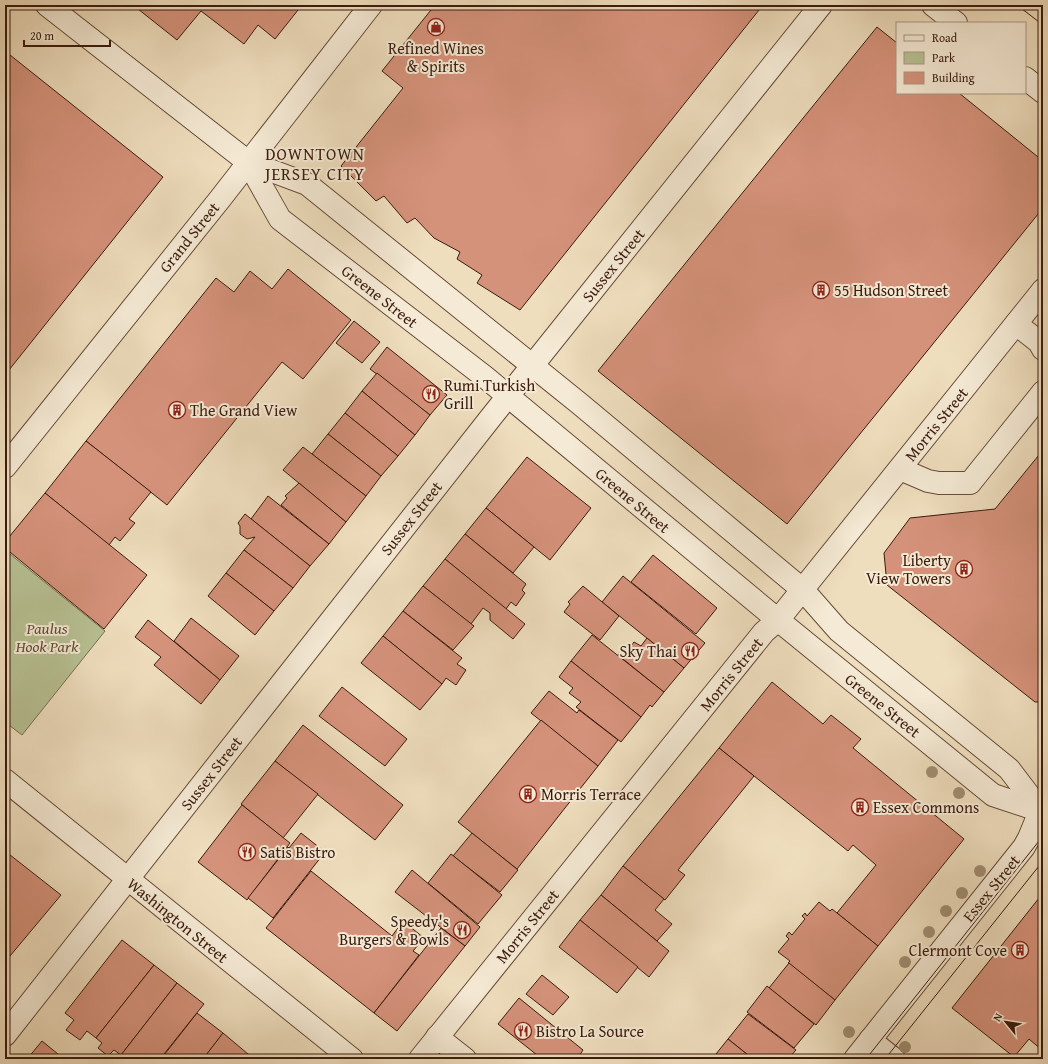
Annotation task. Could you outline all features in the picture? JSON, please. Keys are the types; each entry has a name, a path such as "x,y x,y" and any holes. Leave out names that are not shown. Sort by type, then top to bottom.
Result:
{"street":[{"name":"Greene Street","path":"47,5 248,162 307,184 533,366 803,590 839,631 1009,769 1042,811"},
{"name":"Grand Street","path":"5,467 371,5"},
{"name":"Sussex Street","path":"5,1035 508,396 821,5"},
{"path":"933,5 955,22"},
{"path":"1026,79 1043,92"},
{"name":"Greene Street","path":"248,162 280,219 508,396 778,620 993,795 1042,811"},
{"name":"Morris Street","path":"420,1059 759,638 778,620 803,590 1043,290"},
{"path":"1016,324 1039,342 1043,349"},
{"path":"900,469 928,481 939,483 970,483 1043,392"},
{"name":"Washington Street","path":"5,780 352,1059"},
{"name":"Essex Street","path":"857,1058 1024,846 1042,811"},
{"path":"437,1037 465,1059"},
{"path":"870,1040 894,1059"}],"green space":[{"name":"Paulus Hook Park","path":"5,550 105,631 22,735 5,722"}],"building":[{"path":"133,5 302,5 275,39 258,25 244,44 201,11 177,40"},
{"path":"435,5 763,5 520,310 477,283 482,275 457,259 460,252 434,238 415,218 407,223 384,196 376,201 341,166 403,88 382,71"},
{"name":"55 Hudson Street","path":"877,27 896,42 896,94 960,94 1043,161 1043,208 787,524 598,371"},
{"path":"5,51 163,177 5,375"},
{"name":"The Grand View","path":"288,269 351,320 303,379 282,362 167,505 86,441 216,278 234,292 250,271 272,289"},
{"path":"354,321 380,342 362,363 336,343"},
{"path":"387,347 447,395 430,415 370,369"},
{"path":"377,373 430,415 415,435 362,391"},
{"path":"362,391 415,435 398,456 345,413"},
{"path":"345,413 398,456 381,476 328,434"},
{"path":"328,434 381,476 366,496 312,454"},
{"path":"86,441 151,492 129,519 135,523 120,541 115,537 109,545 45,493"},
{"path":"303,447 366,496 346,522 283,470"},
{"name":"Liberty View Towers","path":"1043,450 1043,702 1035,702 887,585 884,553 910,518 995,509"},
{"path":"527,457 591,508 550,560 486,508"},
{"path":"299,483 346,522 329,544 281,505 287,498 285,496"},
{"path":"45,493 147,575 104,629 5,548 5,542"},
{"path":"268,496 329,544 310,566 251,519"},
{"path":"486,508 534,547 513,573 465,534"},
{"path":"245,514 310,566 293,588 244,550 255,537 247,539 240,534 240,526 238,523"},
{"path":"465,534 526,584 522,590 525,593 516,606 511,602 506,609 445,559"},
{"path":"244,550 293,588 274,611 226,573"},
{"path":"653,555 717,608 696,634 631,582"},
{"path":"445,559 525,624 513,639 490,620 490,613 483,608 471,624 423,586"},
{"path":"226,573 274,611 255,635 208,596"},
{"path":"623,576 705,643 684,668 602,602"},
{"path":"423,586 474,626 453,650 403,611"},
{"path":"583,586 619,616 600,640 564,612 570,604 568,602"},
{"path":"403,611 462,658 457,664 466,670 456,685 446,678 442,684 383,636"},
{"path":"191,618 239,656 220,680 174,641"},
{"path":"148,620 220,680 201,704 154,665 161,657 135,637"},
{"path":"592,635 664,692 652,707 650,705 641,717 571,661"},
{"path":"383,636 442,684 420,710 361,663"},
{"path":"647,638 684,668 664,692 618,655 625,647 628,650 634,642 641,646"},
{"path":"571,661 641,717 621,742 576,707 581,702 569,693 573,688 559,677"},
{"name":"Essex Commons","path":"772,682 823,724 831,715 861,739 853,748 964,839 878,946 837,913 876,865 853,845 848,851 719,748"},
{"path":"342,687 407,739 385,766 319,716"},
{"path":"549,691 577,713 579,710 618,740 598,766 531,713"},
{"name":"Morris Terrace","path":"541,720 598,766 517,869 458,822"},
{"path":"303,725 403,805 375,840 275,761"},
{"path":"719,748 754,776 678,870 685,875 665,900 623,866"},
{"path":"275,761 318,794 283,838 241,804"},
{"path":"242,805 290,843 247,900 198,862"},
{"path":"301,833 325,852 273,918 248,898 288,847 289,848"},
{"path":"472,833 518,870 500,892 453,856"},
{"path":"5,851 61,895 5,962"},
{"path":"451,854 502,895 478,924 428,883"},
{"path":"623,866 664,899 655,910 672,924 657,941 601,895"},
{"path":"412,870 480,927 465,946 395,892"},
{"path":"311,871 392,936 403,921 424,938 413,951 419,955 374,1013 266,928"},
{"name":"Clermont Cove","path":"1043,893 1043,1051 1029,1039 1014,1057 952,1008"},
{"path":"601,895 669,951 649,977 580,920"},
{"path":"819,902 830,911 832,909 878,946 835,1000 788,963 790,961 778,952 789,939 786,936 789,932 792,935 805,919 802,916 805,913 807,916"},
{"path":"580,920 638,967 617,993 559,947"},
{"path":"441,928 465,946 397,1031 374,1013"},
{"path":"122,940 154,965 96,1038 87,1031 80,1040 66,1030 74,1020 65,1013"},
{"path":"789,963 835,1000 816,1025 769,988"},
{"path":"154,965 177,983 121,1055 114,1050 108,1056 98,1048 102,1043 96,1038"},
{"path":"542,975 569,997 553,1015 526,994"},
{"path":"177,983 204,1004 160,1059 125,1059 121,1055"},
{"path":"767,986 814,1024 794,1048 747,1012"},
{"path":"519,998 583,1050 577,1059 542,1059 498,1024"},
{"path":"197,1013 223,1033 203,1059 161,1059"},
{"path":"748,1014 796,1050 788,1059 753,1059 728,1039"},
{"path":"223,1033 248,1054 244,1059 203,1059"},
{"path":"728,1039 753,1059 712,1059"},
{"path":"42,1041 64,1059 27,1059"},
{"path":"248,1054 255,1059 244,1059"}],"tram line":[{"path":"1017,5 1043,25"},
{"path":"866,1059 1043,836"},
{"path":"885,1059 1043,861"}],"place":[{"name":"Refined Wines & Spirits","path":"436,27"},
{"name":"55 Hudson Street","path":"821,290"},
{"name":"Rumi Turkish Grill","path":"431,394"},
{"name":"The Grand View","path":"177,410"},
{"name":"Liberty View Towers","path":"964,569"},
{"name":"Sky Thai","path":"690,651"},
{"name":"Morris Terrace","path":"528,794"},
{"name":"Essex Commons","path":"860,807"},
{"name":"Satis Bistro","path":"247,852"},
{"name":"Speedy's Burgers & Bowls","path":"462,930"},
{"name":"Clermont Cove","path":"1020,950"},
{"name":"Bistro La Source","path":"523,1031"}],"district":[{"name":"DOWNTOWN JERSEY CITY","path":"315,164"}]}
